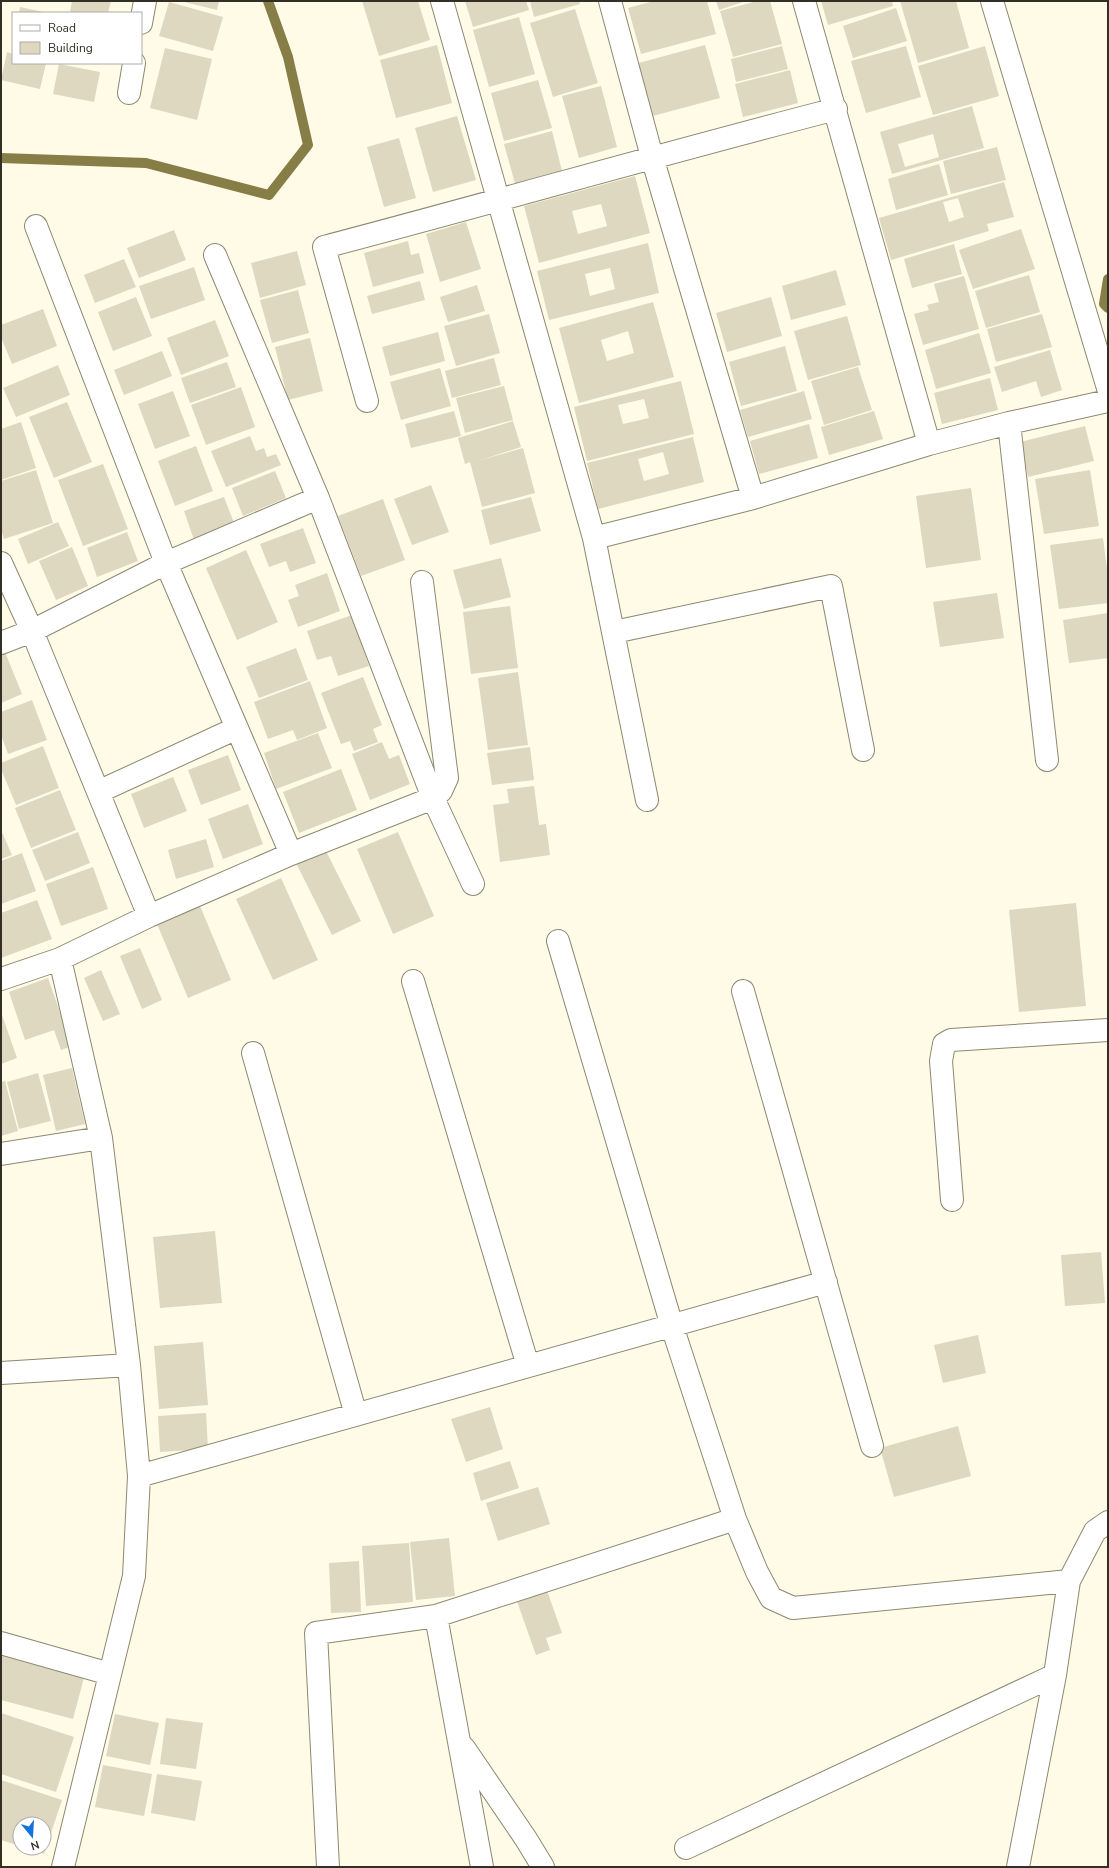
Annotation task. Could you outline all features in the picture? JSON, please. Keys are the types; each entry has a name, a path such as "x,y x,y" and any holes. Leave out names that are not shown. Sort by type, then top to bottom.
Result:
{"street":[{"path":"142,18 145,1"},
{"path":"442,1 500,200 594,538 647,800"},
{"path":"610,1 652,157 753,498"},
{"path":"804,1 836,109 929,444"},
{"path":"992,1 1108,388"},
{"path":"129,93 134,64"},
{"path":"367,401 324,247 500,200 652,157 836,109"},
{"path":"36,226 166,563 291,854"},
{"path":"215,255 318,498 433,798 473,884"},
{"path":"594,538 753,498 929,444 1009,423 1108,401"},
{"path":"1009,423 1047,760"},
{"path":"1,643 32,631 166,563 318,498"},
{"path":"1,563 32,631 149,916"},
{"path":"1,979 60,959 149,916 291,854 433,798 442,791 447,778 422,582"},
{"path":"614,632 832,586 863,750"},
{"path":"98,792 237,728"},
{"path":"558,941 672,1326 735,1519 771,1598 793,1608 1070,1581"},
{"path":"60,959 101,1138 129,1365 139,1476 134,1576 63,1867"},
{"path":"413,981 528,1366"},
{"path":"743,991 872,1446"},
{"path":"952,1200 941,1061 944,1044 951,1040 1108,1030"},
{"path":"253,1053 356,1415"},
{"path":"1,1154 101,1138"},
{"path":"139,1476 826,1282"},
{"path":"1,1373 129,1365"},
{"path":"328,1867 316,1633 436,1616 735,1519"},
{"path":"1018,1867 1056,1675 1070,1581 1095,1531 1108,1522"},
{"path":"436,1616 482,1867"},
{"path":"1,1643 110,1674"},
{"path":"686,1848 1056,1675"},
{"path":"459,1740 526,1839 542,1867"}],"building":[{"path":"72,1 111,1 108,12 70,12"},
{"path":"180,1 219,1 217,10"},
{"path":"362,1 418,1 430,40 379,56"},
{"path":"465,1 526,1 529,10 473,27"},
{"path":"530,1 579,1 580,4 534,17"},
{"path":"654,1 707,1 716,34 641,54 628,8"},
{"path":"716,1 746,1 719,10"},
{"path":"757,1 770,1 782,44 733,57 720,11"},
{"path":"821,1 892,1 893,6 828,25"},
{"path":"900,1 956,1 969,48 918,63"},
{"path":"169,2 223,17 213,51 159,36"},
{"path":"20,7 43,12 19,12"},
{"path":"896,8 907,41 853,58 843,26"},
{"path":"575,9 598,83 553,97 530,23"},
{"path":"519,17 535,74 489,87 473,30"},
{"path":"437,45 452,103 396,118 380,60"},
{"path":"705,45 720,98 649,117 635,64"},
{"path":"782,46 788,69 736,82 731,59"},
{"path":"906,46 921,97 866,113 851,61"},
{"path":"985,46 999,96 933,115 918,66"},
{"path":"165,48 212,59 197,120 150,108"},
{"path":"7,52 12,54 12,64 46,64 40,89 1,80"},
{"path":"59,64 100,72 94,102 53,94"},
{"path":"790,70 798,103 743,117 735,84"},
{"path":"538,80 552,128 504,141 491,93"},
{"path":"601,86 617,147 579,158 562,96"},
{"path":"972,106 984,148 892,174 880,132","holes":["933,134 939,157 905,167 898,144"]},
{"path":"457,116 476,180 433,192 415,128"},
{"path":"552,131 563,175 516,187 504,144"},
{"path":"399,138 416,198 384,207 367,147"},
{"path":"997,147 1006,180 951,194 943,161"},
{"path":"939,164 948,195 896,210 888,179"},
{"path":"635,176 650,233 539,263 524,206","holes":["601,204 607,226 578,234 572,211"]},
{"path":"1004,182 1014,217 987,224 989,231 891,260 879,218","holes":["958,198 964,217 949,222 943,202"]},
{"path":"466,222 481,269 440,282 426,234"},
{"path":"1021,229 1035,269 973,289 959,250"},
{"path":"174,230 186,260 139,278 127,248"},
{"path":"408,241 411,255 419,253 424,273 373,287 364,253"},
{"path":"648,243 659,293 549,320 537,271","holes":["610,268 615,289 590,296 585,274"]},
{"path":"954,244 962,274 912,288 904,259"},
{"path":"297,251 306,285 260,298 251,263"},
{"path":"124,259 136,287 95,303 84,275"},
{"path":"194,267 205,300 151,319 139,286"},
{"path":"836,270 846,305 791,320 782,286"},
{"path":"1029,275 1040,312 986,328 975,291"},
{"path":"964,276 979,329 923,345 914,314 929,310 927,305 939,302 934,284"},
{"path":"420,281 425,300 372,314 367,296"},
{"path":"477,285 485,311 448,322 440,297"},
{"path":"298,290 309,333 272,343 260,300"},
{"path":"136,297 152,336 113,351 98,312"},
{"path":"771,297 782,336 727,352 716,313"},
{"path":"653,302 674,377 579,403 559,328","holes":["628,331 634,353 607,361 601,340"]},
{"path":"43,309 57,346 12,364 1,337 1,325"},
{"path":"489,314 500,353 456,366 444,326"},
{"path":"1042,314 1052,347 996,362 987,329"},
{"path":"847,316 861,365 808,380 794,331"},
{"path":"215,320 229,356 181,375 167,338"},
{"path":"438,332 445,361 390,376 382,347"},
{"path":"979,333 991,373 936,389 925,350"},
{"path":"310,338 323,391 288,400 275,347"},
{"path":"785,346 797,391 741,406 729,362"},
{"path":"1050,350 1062,390 1041,397 1036,381 1002,392 994,367"},
{"path":"162,351 172,376 124,395 114,370"},
{"path":"494,358 501,385 452,398 445,371"},
{"path":"227,362 236,387 190,403 181,378"},
{"path":"58,365 70,395 16,417 3,388"},
{"path":"858,367 872,410 824,425 811,381"},
{"path":"440,368 451,406 401,420 390,382"},
{"path":"990,378 998,410 942,424 934,393"},
{"path":"681,381 694,434 587,461 574,407","holes":["644,399 649,418 623,424 618,405"]},
{"path":"504,386 513,420 465,433 456,398"},
{"path":"241,387 255,427 206,445 191,405"},
{"path":"173,391 190,436 155,449 138,404"},
{"path":"804,391 812,419 748,437 740,410"},
{"path":"67,402 92,462 54,478 29,417"},
{"path":"454,411 461,436 411,448 405,424"},
{"path":"874,411 883,439 829,455 821,427"},
{"path":"513,421 521,447 481,460 523,448 535,493 482,507 470,462 465,464 458,438"},
{"path":"21,422 36,468 1,480 1,429"},
{"path":"809,424 818,458 759,474 750,441"},
{"path":"1085,426 1094,461 1028,477 1020,442"},
{"path":"250,436 256,451 264,448 267,457 276,454 281,465 226,487 211,451"},
{"path":"693,437 704,482 598,509 587,463","holes":["663,452 669,474 644,481 638,459"]},
{"path":"196,446 213,491 175,506 158,461"},
{"path":"103,464 128,529 83,546 58,480"},
{"path":"36,470 53,523 4,539 1,529 1,481"},
{"path":"1090,470 1099,526 1044,534 1035,479"},
{"path":"275,471 286,498 243,516 232,488"},
{"path":"431,485 449,532 412,545 394,499"},
{"path":"971,488 981,560 926,568 916,496"},
{"path":"224,497 236,528 195,543 184,511"},
{"path":"531,497 541,531 490,545 481,510"},
{"path":"383,499 405,560 361,576 338,516"},
{"path":"58,522 69,546 28,564 18,539"},
{"path":"303,528 316,563 290,572 286,561 269,567 260,544"},
{"path":"127,532 138,561 97,577 87,548"},
{"path":"1103,538 1108,577 1108,603 1059,609 1050,545"},
{"path":"72,547 88,586 56,600 39,561"},
{"path":"246,550 278,622 237,640 206,568"},
{"path":"501,558 511,597 464,609 453,570"},
{"path":"327,573 340,611 298,627 288,600 299,596 295,585"},
{"path":"997,593 1004,638 940,647 933,602"},
{"path":"510,606 518,668 471,674 463,612"},
{"path":"1108,613 1108,658 1069,663 1063,620"},
{"path":"352,615 369,666 338,676 331,656 317,660 307,631"},
{"path":"296,648 308,680 259,698 246,667"},
{"path":"5,652 22,694 1,703 1,654"},
{"path":"518,672 528,745 488,750 478,678"},
{"path":"363,677 382,725 373,729 378,742 354,751 350,741 341,744 321,693"},
{"path":"310,681 327,728 297,740 293,730 268,739 254,702"},
{"path":"32,700 47,740 8,754 1,735 1,712"},
{"path":"318,733 332,768 276,789 264,753"},
{"path":"382,742 389,759 399,755 410,784 370,800 352,754"},
{"path":"43,746 59,788 16,805 1,769 1,763"},
{"path":"530,747 534,780 492,785 487,753"},
{"path":"228,755 241,790 201,805 188,770"},
{"path":"341,769 357,810 299,833 283,792"},
{"path":"173,777 187,811 144,828 131,794"},
{"path":"534,786 539,825 546,824 550,855 500,862 493,805 509,803 507,789"},
{"path":"60,790 76,830 31,848 15,808"},
{"path":"248,804 263,844 223,859 208,819"},
{"path":"1,830 12,855 1,859"},
{"path":"78,832 90,863 45,881 32,850"},
{"path":"398,832 434,916 393,934 357,849"},
{"path":"206,839 214,867 176,879 168,850"},
{"path":"325,849 361,921 332,935 296,863"},
{"path":"22,853 36,891 1,904 1,861"},
{"path":"93,867 108,909 61,926 46,884"},
{"path":"281,878 318,960 273,980 236,899"},
{"path":"37,900 52,939 1,958 1,913"},
{"path":"1076,903 1086,1006 1019,1012 1009,910"},
{"path":"200,906 231,980 188,998 157,924"},
{"path":"140,948 162,1000 142,1009 120,956"},
{"path":"101,970 120,1014 103,1021 84,978"},
{"path":"48,978 72,1046 61,1050 54,1030 25,1040 9,992"},
{"path":"1,1012 17,1058 1,1064"},
{"path":"72,1068 85,1124 56,1131 43,1075"},
{"path":"38,1073 51,1121 19,1129 7,1082"},
{"path":"5,1081 18,1131 1,1136 1,1082"},
{"path":"215,1231 222,1303 160,1308 153,1237"},
{"path":"1101,1252 1105,1303 1065,1306 1061,1255"},
{"path":"978,1335 986,1373 943,1383 934,1345"},
{"path":"203,1342 208,1405 159,1409 154,1346"},
{"path":"490,1407 503,1449 466,1462 451,1419"},
{"path":"206,1413 208,1449 160,1452 158,1416"},
{"path":"958,1426 971,1476 894,1497 880,1448"},
{"path":"510,1461 519,1488 481,1501 473,1473"},
{"path":"538,1487 550,1524 498,1541 486,1503"},
{"path":"449,1538 455,1596 416,1600 410,1542"},
{"path":"409,1543 413,1602 366,1606 362,1546"},
{"path":"359,1561 361,1612 331,1613 329,1563"},
{"path":"544,1582 562,1633 546,1638 550,1650 536,1655 514,1593"},
{"path":"1,1652 85,1674 73,1719 1,1700"},
{"path":"1,1713 74,1737 56,1792 1,1774"},
{"path":"115,1714 159,1723 150,1765 106,1756"},
{"path":"166,1718 203,1723 196,1769 160,1764"},
{"path":"103,1765 152,1774 144,1816 95,1807"},
{"path":"157,1774 202,1781 195,1821 151,1813"},
{"path":"1,1780 62,1800 52,1830 52,1816 12,1816 12,1843 1,1840"}],"waterway":[{"path":"1,158 146,163 269,195 308,145 288,57 268,1"},
{"path":"1108,279 1104,304 1108,308"}]}
